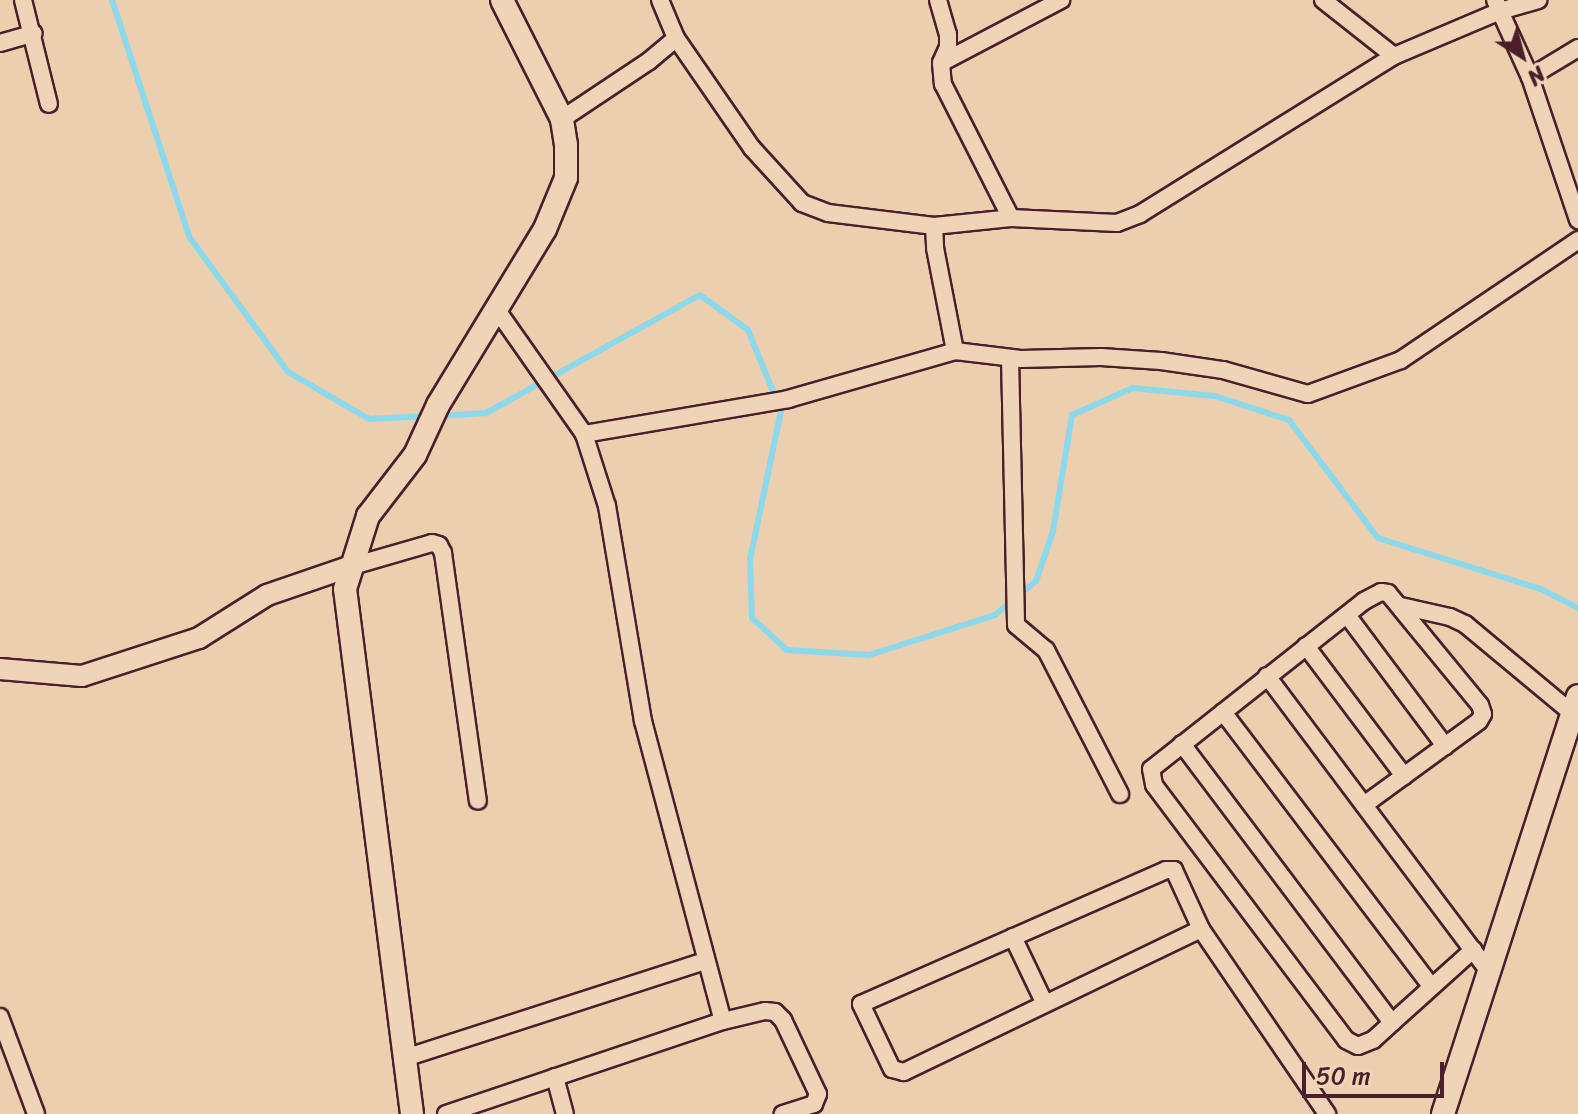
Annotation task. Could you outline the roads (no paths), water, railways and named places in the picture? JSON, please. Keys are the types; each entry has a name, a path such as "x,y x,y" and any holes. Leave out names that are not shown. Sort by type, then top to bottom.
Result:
{"main road":[{"path":"412,1114 345,589 349,567 368,516 415,455 438,405 545,229 566,178 562,119 502,0"},
{"path":"1443,1114 1575,705"}],"street":[{"path":"23,0 34,33 49,104"},
{"path":"660,0 676,38 752,148 802,203 828,213 934,226 1011,218 1117,223 1140,214 1394,56 1498,6 1538,0"},
{"path":"667,17 676,0"},
{"path":"938,0 948,34 948,47 941,63 940,76 1011,218"},
{"path":"941,63 1061,0"},
{"path":"1323,0 1394,56"},
{"path":"1498,6 1530,77 1578,220"},
{"path":"0,43 34,33"},
{"path":"562,119 649,61 676,38"},
{"path":"1530,77 1578,48"},
{"path":"934,226 935,248 955,351"},
{"path":"584,434 788,399 955,351 1010,358 1161,361 1223,370 1308,394 1401,360 1578,240"},
{"path":"497,310 584,434 607,506 643,721 723,1021"},
{"path":"1010,358 1016,625 1046,650 1120,794"},
{"path":"0,669 82,676 199,638 267,595 432,543 439,545 443,553 478,801"},
{"path":"1364,805 1479,721 1483,714 1480,705 1388,593 1381,592 1347,615 1151,769 1151,778 1346,1040 1358,1046 1373,1040 1473,950"},
{"path":"1401,606 1450,617 1465,624 1575,705"},
{"path":"1347,615 1445,746"},
{"path":"1306,646 1404,776"},
{"path":"1267,676 1488,970"},
{"path":"1223,712 1431,986"},
{"path":"1182,744 1392,1023"},
{"path":"1201,929 904,1072 892,1069 861,1004 865,999 1166,870 1174,870 1201,929 1327,1114"},
{"path":"1013,937 1045,1004"},
{"path":"405,1058 705,961"},
{"path":"446,1114 723,1021 765,1011 775,1012 783,1020 818,1100 783,1114"},
{"path":"0,1017 36,1114"},
{"path":"555,1077 565,1114"}],"waterway":[{"path":"112,0 190,238 288,372 369,419 427,416"},
{"path":"439,416 486,413 700,295 748,330 781,411 750,559 752,618 787,650 869,655 995,615 1036,581 1053,531 1072,415 1133,388 1215,396 1289,420 1378,538 1541,589 1578,608"}]}
